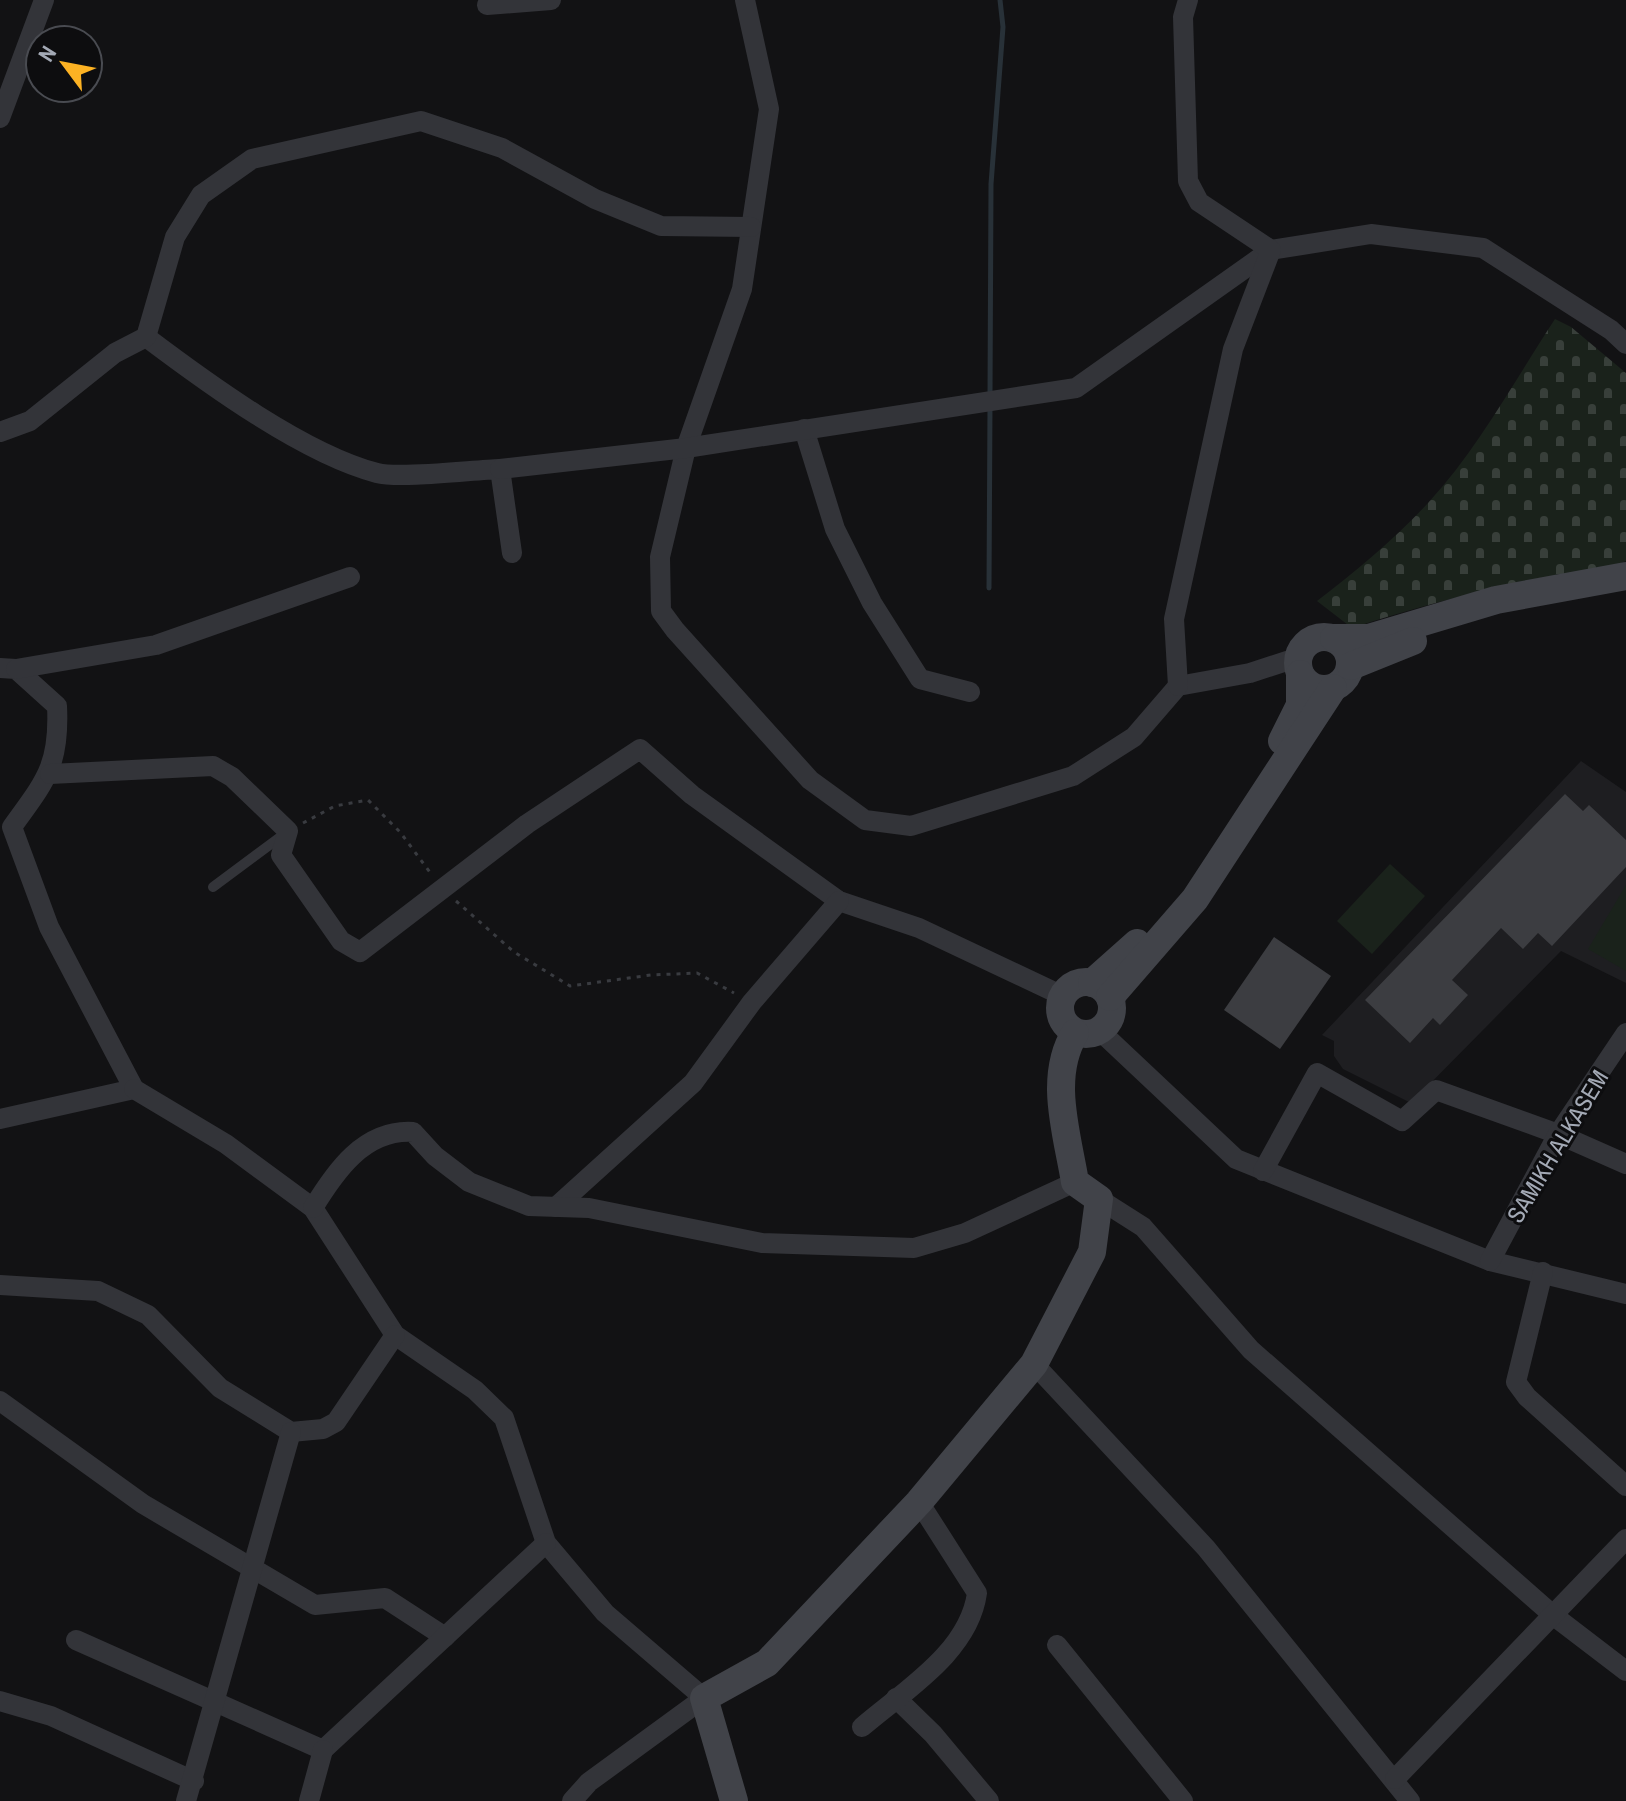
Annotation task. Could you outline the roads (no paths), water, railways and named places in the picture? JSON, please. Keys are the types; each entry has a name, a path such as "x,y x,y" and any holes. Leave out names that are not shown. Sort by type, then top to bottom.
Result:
{"street":[{"path":"0,118 44,0"},
{"path":"487,5 551,0"},
{"path":"745,0 769,109 742,289 686,448 660,557 661,611 810,780 865,820 911,826 1073,776 1134,737 1178,686 1300,666"},
{"path":"1188,0 1183,17 1188,181 1199,202 1271,250"},
{"path":"0,432 30,421 115,353 146,337 175,237 201,195 252,159 421,121 502,148 595,199 661,226 751,227"},
{"path":"146,337 201,378 337,458 380,474 500,469 686,448 1076,388 1271,250 1371,234 1483,248 1611,330 1626,344"},
{"path":"1178,686 1174,619 1233,349 1271,250"},
{"path":"804,429 835,529 872,603 920,679 970,692"},
{"path":"500,469 512,553"},
{"path":"1101,990 1129,952 1186,891 1293,724 1300,705 1302,649 1316,638 1369,638 1496,600 1626,576"},
{"path":"8,668 156,645 350,577"},
{"path":"1300,666 1312,687 1342,677 1435,633 1499,615 1626,595"},
{"path":"1101,990 1195,899 1342,677 1347,650 1334,638"},
{"path":"8,668 57,706 59,737 50,774 12,827 49,927 134,1089 226,1144 313,1208 395,1335 475,1390 504,1418 546,1543 605,1613 704,1698 734,1801"},
{"path":"50,774 213,766 232,777 288,831 281,855 341,941 360,952 527,824 640,749 692,795 839,901 919,928 1063,996"},
{"path":"556,1207 693,1083 752,1002 839,901"},
{"path":"1101,990 1075,985 1063,996 1063,1021 1088,1032 1236,1159 1490,1261 1626,1294"},
{"path":"1101,990 1110,1019 1065,1049 1060,1077 1075,1182 1143,1227 1251,1350 1554,1616 1626,1671"},
{"name":"SAMIKH ALKASEM","path":"1490,1261 1558,1134 1626,1033"},
{"path":"1263,1171 1317,1073 1402,1121 1436,1090 1558,1134 1626,1164"},
{"path":"0,1119 134,1089"},
{"path":"313,1208 338,1168 373,1140 395,1131 413,1132 435,1156 469,1182 529,1206 589,1208 762,1243 914,1248 965,1233 1075,1182"},
{"path":"572,1801 589,1782 704,1698 767,1663 919,1502 1034,1364 1092,1252 1099,1199"},
{"path":"1543,1272 1516,1382 1527,1397 1626,1486"},
{"path":"0,1285 98,1291 148,1315 220,1388 291,1432 323,1429 336,1422 351,1406 395,1335"},
{"path":"1034,1364 1206,1548 1410,1801"},
{"path":"0,1401 143,1504 315,1605 385,1598 445,1637"},
{"path":"186,1801 194,1781 211,1703 291,1432"},
{"path":"862,1727 949,1653 974,1615 977,1593 919,1502"},
{"path":"1395,1779 1626,1539"},
{"path":"309,1801 323,1750 546,1543"},
{"path":"76,1640 211,1703 323,1750"},
{"path":"1057,1645 1183,1801"},
{"path":"896,1698 933,1734 989,1801"},
{"path":"0,1701 51,1716 194,1781"}],"lane":[{"path":"213,887 288,831"}],"waterway":[{"path":"990,395 991,184 1003,27 1000,0"},
{"path":"989,588 990,405"}]}
